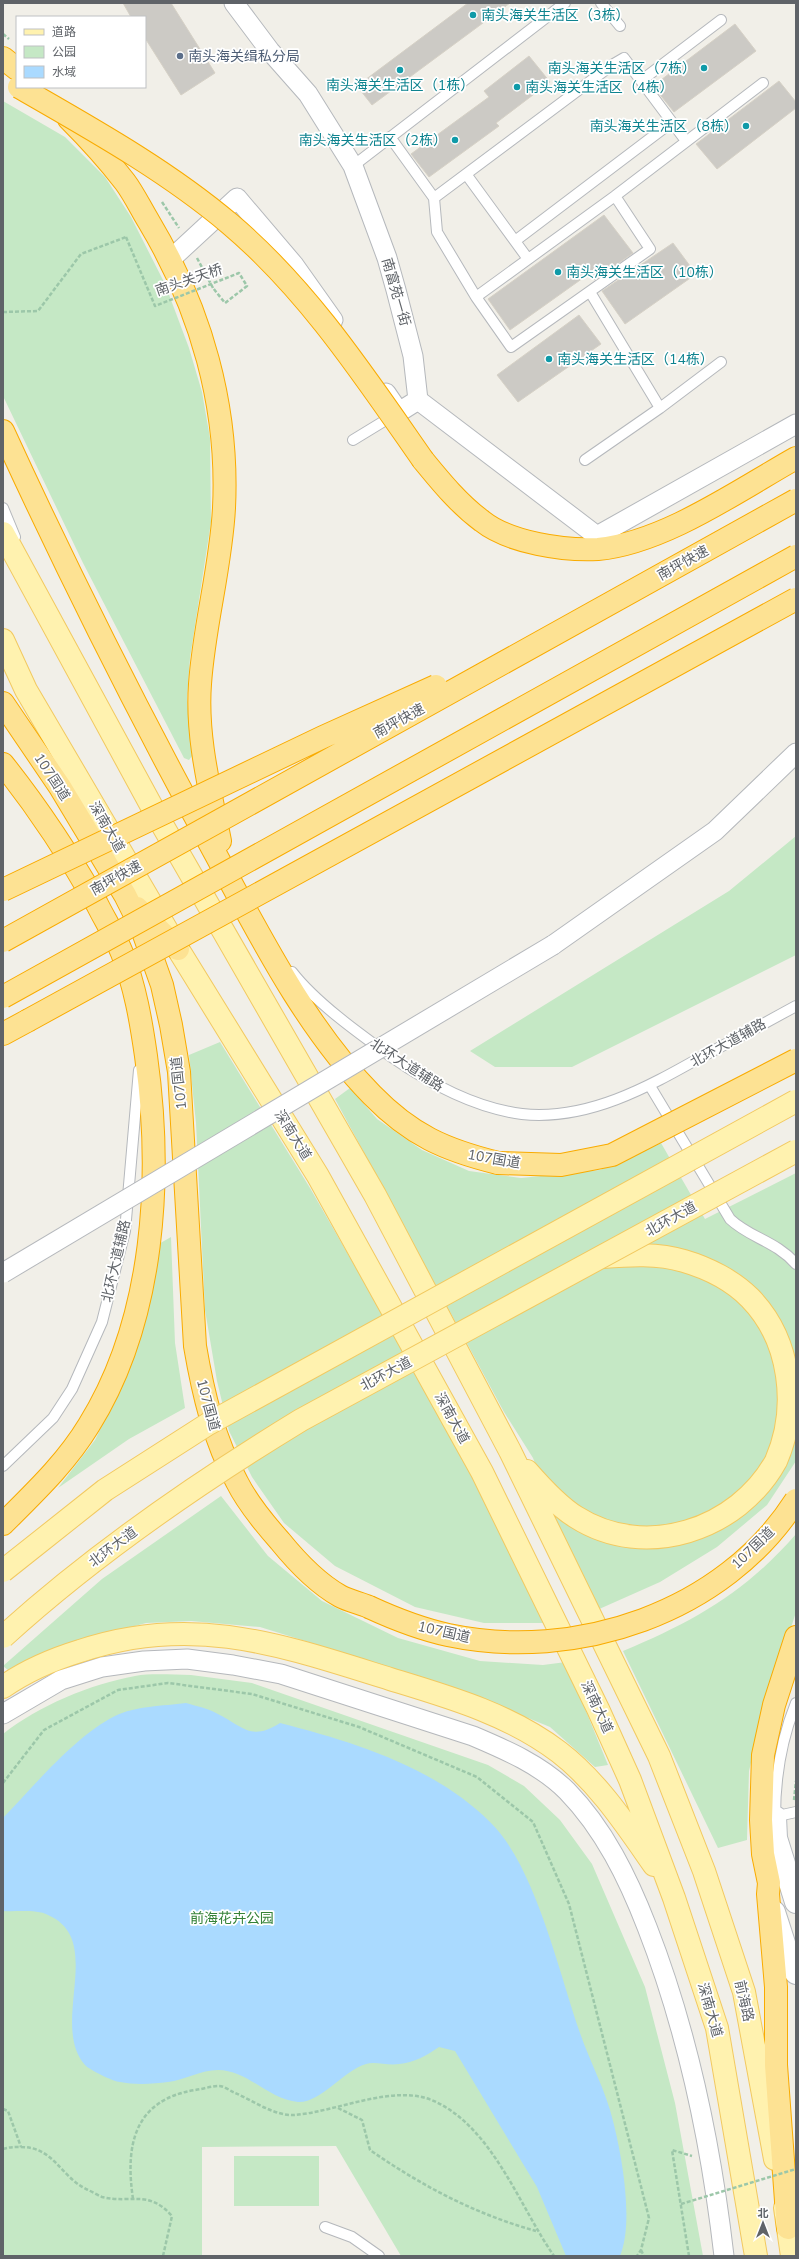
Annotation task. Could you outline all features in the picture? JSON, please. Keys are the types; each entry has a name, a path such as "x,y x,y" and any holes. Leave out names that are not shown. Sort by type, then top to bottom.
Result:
{"highway":[{"path":"3,58 16,68"},
{"path":"3,77 16,85"},
{"path":"21,88 140,158 184,188 231,224 314,310 355,362 423,460 451,494 482,522 521,540 559,548 599,549 641,539 679,524 796,458"},
{"path":"39,88 83,132 126,184 171,259 190,304 206,350 222,422 224,453 224,511 203,651 200,687 205,757 221,845 233,886"},
{"name":"107国道","path":"3,431 98,632 147,729 253,924 292,989 328,1043 373,1096 398,1118 429,1140 462,1154 498,1163 561,1165 612,1155 796,1060"},
{"name":"南坪快速","path":"3,941 796,500"},
{"path":"3,997 796,556"},
{"path":"3,1034 796,599"},
{"path":"3,890 330,734 437,685 539,643"},
{"name":"107国道","path":"3,703 60,787 125,895 142,929 157,969 173,1032 182,1104 195,1346 202,1386 216,1436 237,1483 257,1514 311,1574 341,1596 421,1628 477,1640 538,1642 598,1635 654,1616 712,1584 736,1566 758,1546 796,1500"},
{"path":"3,764 65,850 121,951 131,978 141,1022 152,1112 153,1200 147,1251 131,1331 106,1394 89,1425 48,1480 3,1524"},
{"path":"3,784 44,819"},
{"path":"125,895 178,949"},
{"path":"3,1025 27,1021"},
{"path":"788,2228 776,2065 776,1987 768,1894 769,1883 763,1854 768,1818 763,1755 767,1730 796,1637"}],"main road":[{"path":"3,533 156,814 375,1195 510,1451 539,1486 575,1517 599,1528 624,1535 651,1538 679,1534 704,1527 728,1514 755,1490 776,1460 787,1430 792,1401 788,1363 774,1329 750,1298 727,1281 684,1261 645,1255 602,1257"},
{"name":"深南大道","path":"3,640 26,690 178,949 318,1176 482,1472 533,1574 630,1780 674,1898 717,2028 756,2256"},
{"path":"3,1572 105,1490 208,1424 796,1101"},
{"name":"北环大道","path":"3,1637 106,1552 200,1483 253,1449 301,1420 796,1151"},
{"name":"前海路","path":"510,1451 659,1756 704,1871 744,1992 792,2256"},
{"path":"3,1687 58,1658 110,1641 160,1633 210,1634 264,1642 443,1695 487,1711 526,1730 559,1752 581,1771 601,1793 620,1818 653,1864 674,1898"}],"street":[{"name":"南富苑一街","path":"234,3 270,51 298,80 353,166 387,258 396,290 413,356 418,400"},
{"path":"171,259 237,198 294,265 400,412 418,400 597,536 796,424"},
{"path":"3,1273 553,945 715,831 796,753"},
{"path":"3,1714 61,1680 102,1667 144,1661 187,1659 233,1665 288,1676 473,1736 501,1747 546,1774 566,1790 580,1806 612,1851 636,1900 654,1944 689,2058 705,2132 724,2256"},
{"path":"768,1818 776,1838 796,1902"},
{"path":"768,1894 792,1968 796,1973"}],"lane":[{"path":"353,166 564,3"},
{"path":"601,3 620,26"},
{"path":"642,80 721,20"},
{"path":"434,198 624,58 642,80 686,141"},
{"path":"476,297 615,196 764,83"},
{"path":"515,241 672,122"},
{"path":"390,137 434,198 437,232 476,297 511,347 650,249 615,196"},
{"path":"466,174 528,259"},
{"path":"590,292 660,408"},
{"path":"585,460 660,408 721,362"},
{"path":"353,440 400,412"},
{"path":"3,508 52,621"},
{"path":"3,658 26,690"},
{"path":"3,884 65,850"},
{"name":"北环大道辅路","path":"253,924 298,980 370,1042 417,1075 448,1092 484,1106 522,1114 564,1114 607,1103 650,1086 796,1006"},
{"name":"北环大道辅路","path":"3,1466 53,1418 72,1389 102,1322 125,1230 140,1061 141,1022"},
{"path":"650,1086 730,1219 737,1226 770,1242 788,1255 796,1264"},
{"path":"796,1703 786,1728 768,1818 796,1812"},
{"path":"325,2227 352,2237 379,2256"}],"path":[{"name":"南头关天桥","path":"3,312 38,311 81,254 126,237 155,306 239,273 247,286 225,303 213,288 188,242"},
{"path":"3,1783 44,1730 118,1690 168,1683 252,1694 359,1727 477,1777 533,1822 569,1904 649,2218 641,2250 637,2256"},
{"path":"133,2199 130,2180 130,2157 136,2130 150,2109 178,2093 220,2086 283,2116 314,2114 366,2100 388,2096 414,2096 436,2101 458,2117 484,2143 515,2188 536,2231 554,2256"},
{"path":"338,2108 362,2120 370,2150 410,2178 497,2220 536,2231"},
{"path":"3,2109 8,2111 21,2147"},
{"path":"3,2150 9,2147 33,2147 53,2159 68,2176 83,2187 102,2197 152,2200 164,2207 172,2216 163,2256"},
{"path":"689,2256 672,2150 696,2158"},
{"path":"681,2204 796,2169"},
{"path":"641,2250 644,2256"}],"green space":[{"path":"3,101 65,137 105,177 131,217 165,284 189,348 202,392 210,438 211,522 190,658 187,698 192,756 189,760 184,758 83,563 3,396"},
{"path":"796,836 796,955 572,1067 495,1067 470,1051 729,891"},
{"path":"220,1042 310,1188 462,1453 549,1623 484,1623 415,1607 335,1566 284,1523 252,1477 229,1431 217,1381 205,1310 196,1123 189,1055"},
{"path":"350,1088 377,1119 422,1150 469,1171 521,1178 600,1170 661,1143 705,1219 796,1173 796,1461 767,1505 717,1547 660,1582 597,1610 560,1530 533,1458 504,1412 335,1099"},
{"path":"171,1237 175,1343 185,1408 129,1439 58,1488 95,1440 126,1377 149,1306 157,1245"},
{"path":"221,1496 268,1556 322,1601 398,1638 480,1661 543,1665 566,1662 608,1765 595,1767 550,1727 479,1698 418,1676 260,1627 191,1621 146,1623 69,1644 8,1670 3,1666 102,1579"},
{"path":"796,1534 796,1612 760,1725 749,1771 747,1840 718,1848 623,1651 673,1629 695,1617 738,1589 758,1573"},
{"name":"前海花卉公园","path":"142,1675 191,1675 252,1683 488,1765 524,1786 560,1820 592,1864 645,1987 675,2103 703,2256 401,2256 336,2146 202,2147 202,2256 3,2256 3,1734 32,1714 49,1705 101,1684"},
{"path":"234,2156 319,2156 319,2206 234,2206"}],"water":[{"path":"186,1703 213,1711 240,1727 254,1732 270,1729 280,1723 308,1730 364,1748 392,1759 444,1786 468,1803 490,1822 506,1841 533,1892 554,1951 580,2033 610,2110 620,2152 625,2189 626,2226 620,2256 566,2256 537,2187 455,2051 439,2047 410,2062 395,2064 366,2064 349,2073 324,2092 307,2101 298,2102 277,2096 249,2080 229,2071 212,2070 174,2081 138,2084 112,2080 85,2065 75,2048 72,2028 76,1963 73,1943 65,1927 43,1913 32,1911 3,1911 3,1818 56,1762 85,1736 100,1725 115,1716 131,1710"}],"building":[{"name":"南头海关缉私分局","path":"123,3 171,3 215,73 181,95 146,40 146,16 130,16"},
{"path":"468,3 510,3 372,105 357,86"},
{"name":"南头海关生活区（7栋）","path":"735,24 756,51 674,112 653,86"},
{"path":"529,56 550,82 496,123 499,126 429,177 411,154 489,97 484,91"},
{"name":"南头海关生活区（8栋）","path":"779,81 796,102 796,108 717,169 696,144"},
{"name":"南头海关生活区（10栋）","path":"604,215 633,253 595,280 590,273 510,330 488,299"},
{"path":"673,243 696,274 625,324 602,291"},
{"name":"南头海关生活区（14栋）","path":"579,315 601,344 518,402 497,375"}],"place":[{"name":"南头海关生活区（3栋）","path":"473,15"},
{"name":"南头海关缉私分局","path":"180,56"},
{"name":"南头海关生活区（7栋）","path":"704,68"},
{"name":"南头海关生活区（1栋）","path":"400,70"},
{"name":"南头海关生活区（4栋）","path":"517,87"},
{"name":"南头海关生活区（8栋）","path":"746,126"},
{"name":"南头海关生活区（2栋）","path":"455,140"},
{"name":"南头海关生活区（10栋）","path":"558,272"},
{"name":"南头海关生活区（14栋）","path":"549,359"}]}
